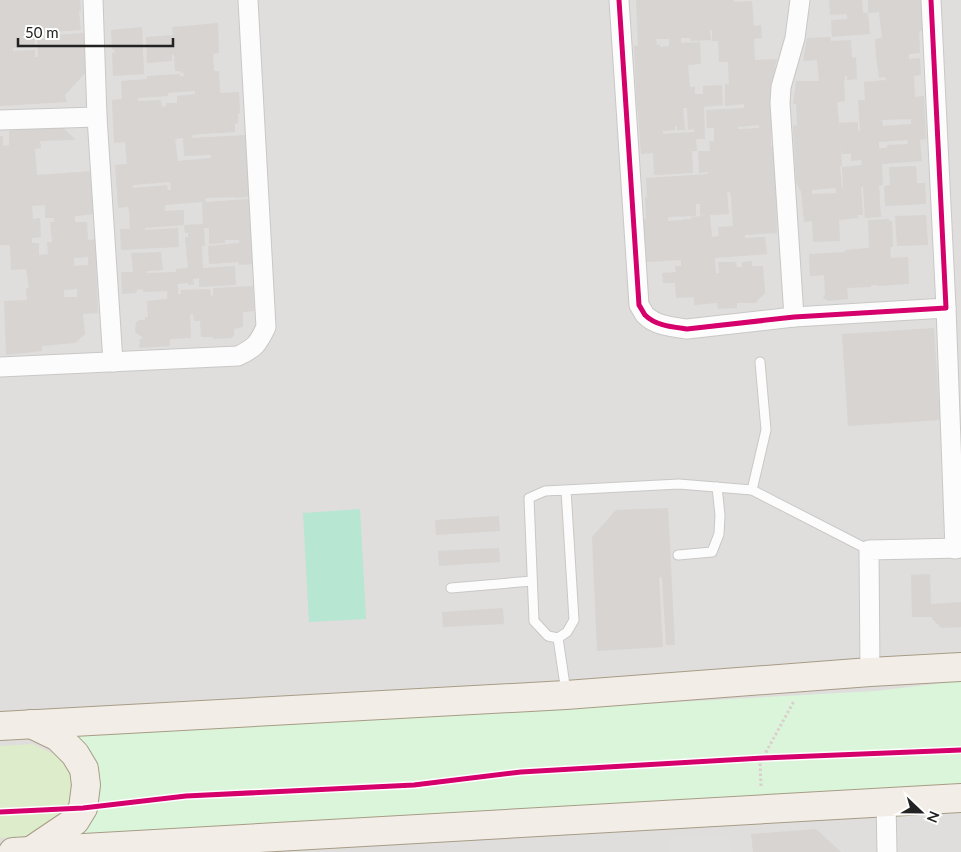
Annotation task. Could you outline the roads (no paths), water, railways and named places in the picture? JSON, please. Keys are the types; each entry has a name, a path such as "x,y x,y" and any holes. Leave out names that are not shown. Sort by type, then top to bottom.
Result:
{"main road":[{"path":"0,726 566,695 961,667"},
{"path":"22,851 75,821 83,808 86,785 84,769 75,754 58,737 31,724"},
{"path":"22,851 106,849 961,798"}],"street":[{"path":"94,0 97,117 113,362"},
{"path":"0,367 238,356 250,350 259,341 266,327 248,0"},
{"path":"619,0 639,304 646,316 671,327 687,329 794,317 946,308"},
{"path":"794,317 780,103 781,87 795,38 800,0"},
{"path":"870,672 869,550 958,549 931,0"},
{"path":"0,120 97,117"},
{"path":"886,802 887,852"}],"lane":[{"path":"752,490 766,430 760,362"},
{"path":"566,490 574,620 567,632 558,638 548,636 534,621 529,498 545,491 679,484 752,490 869,550"},
{"path":"678,555 712,552 719,534 720,515 717,487"},
{"path":"450,588 532,581"},
{"path":"558,638 566,695"}]}
